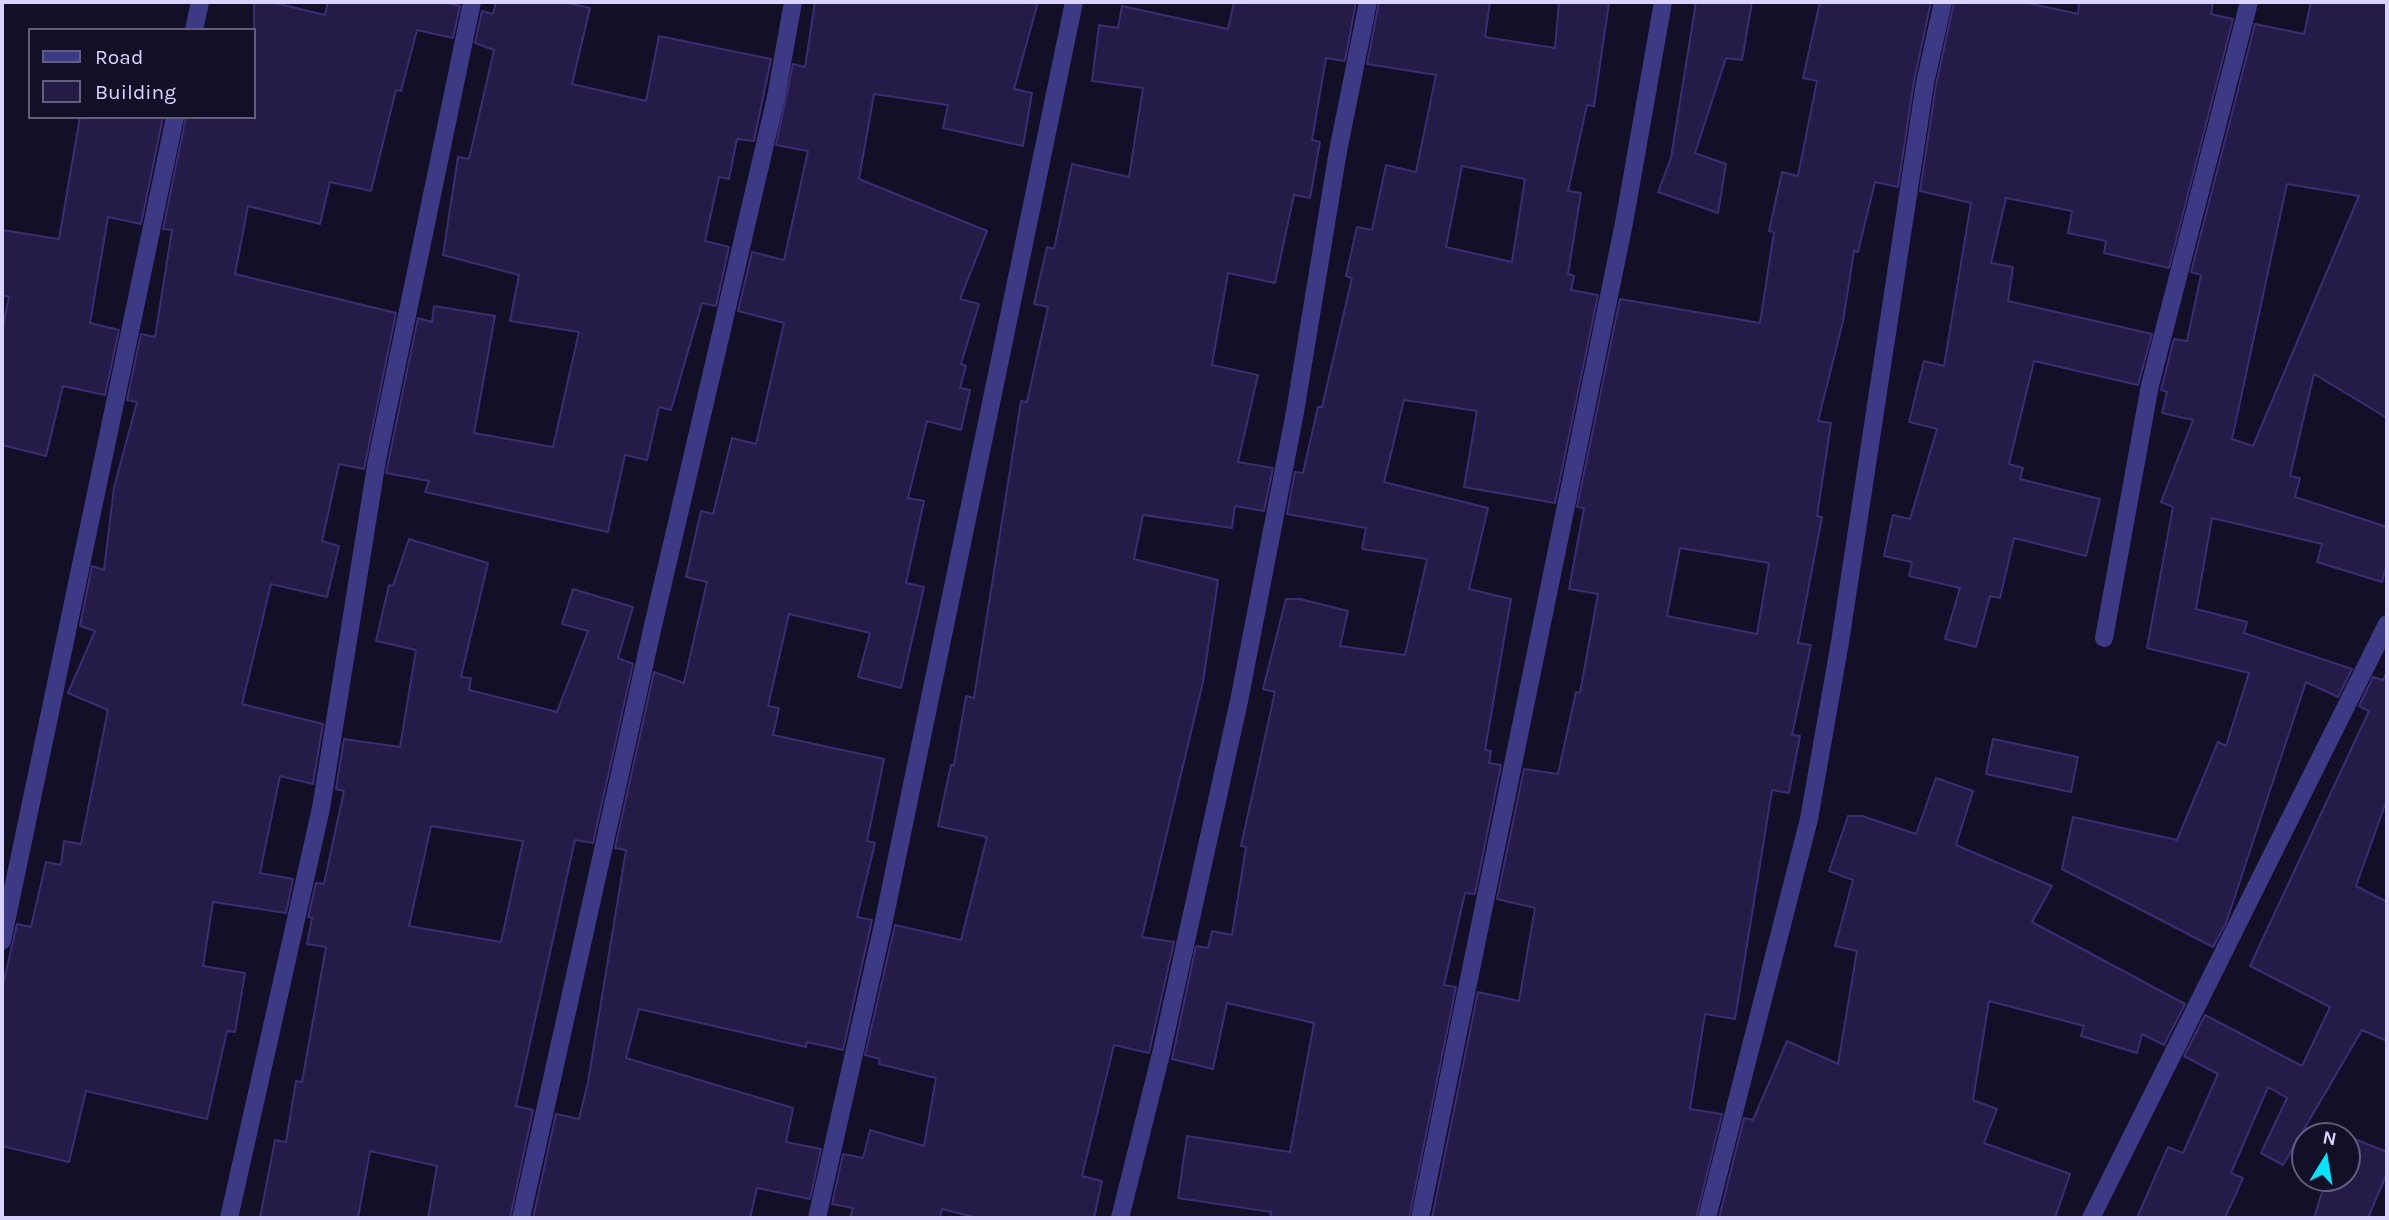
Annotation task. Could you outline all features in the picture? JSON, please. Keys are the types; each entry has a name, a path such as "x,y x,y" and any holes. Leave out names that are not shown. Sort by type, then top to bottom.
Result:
{"street":[{"path":"194,28 200,2"},
{"path":"229,1218 321,808 377,460 472,2"},
{"path":"521,1218 649,643 776,97 793,2"},
{"path":"817,1218 883,925 1074,2"},
{"path":"1120,1218 1161,1054 1239,701 1295,412 1338,151 1368,2"},
{"path":"1420,1218 1624,223 1662,2"},
{"path":"1707,1218 1809,819 1840,642 1925,83 1943,2"},
{"path":"2104,638 2150,386 2249,2"},
{"path":"2,941 176,119"},
{"path":"2091,1218 2387,624"}],"building":[{"path":"254,2 271,2 325,15 328,2 441,2 460,6 453,38 417,30 401,91 396,90 371,191 330,182 320,224 248,206 235,274 396,313 364,469 339,464 322,541 339,546 327,597 271,584 242,704 323,724 313,784 280,776 260,873 293,879 286,913 213,902 203,966 245,973 235,1032 227,1031 207,1119 86,1091 69,1162 2,1146 2,989 17,924 31,927 46,862 61,865 64,841 81,844 108,710 68,693 95,631 80,626 92,566 104,570 114,488 137,402 127,400 141,334 155,337 172,230 163,229 186,119 256,119"},
{"path":"496,2 563,2 590,8 572,84 646,101 659,36 771,59 754,141 737,139 729,179 719,177 705,241 729,247 716,306 702,303 671,410 659,407 647,460 625,455 608,532 425,492 429,481 386,473 418,318 432,322 434,306 495,316 474,433 553,447 579,332 510,321 519,275 443,255 458,157 469,159 494,50 475,43 482,11 493,14"},
{"path":"815,2 1038,2 1014,89 1032,93 1023,146 943,128 948,105 874,94 859,179 987,231 960,299 979,304 961,364 966,366 960,388 970,390 961,430 927,421 908,498 924,501 906,583 924,587 901,688 858,677 870,633 789,614 768,706 779,708 773,735 884,759 867,841 875,843 857,917 872,920 843,1050 807,1042 806,1047 639,1009 626,1058 793,1108 786,1142 821,1149 810,1199 757,1188 750,1218 533,1218 556,1114 579,1119 588,1082 626,850 615,848 654,672 684,683 707,582 686,577 701,511 713,514 732,438 756,444 784,323 738,311 752,252 784,260 808,151 776,145 793,64 805,67"},
{"path":"1234,2 1356,2 1345,61 1326,58 1312,140 1320,142 1310,198 1294,195 1275,283 1228,273 1212,365 1258,375 1238,462 1273,468 1264,511 1235,506 1232,528 1143,515 1134,559 1218,580 1203,682 1142,937 1174,942 1149,1053 1114,1045 1082,1176 1102,1181 1094,1218 978,1218 942,1209 940,1218 850,1218 853,1208 832,1204 843,1154 863,1158 870,1130 924,1146 936,1078 879,1064 880,1059 865,1055 895,925 961,940 987,837 938,826 951,765 954,765 966,696 974,698 1021,401 1027,402 1048,307 1034,304 1047,247 1054,249 1072,164 1129,177 1143,88 1092,81 1099,25 1118,28 1122,6 1228,29"},
{"path":"1379,2 1490,2 1485,37 1555,48 1559,2 1609,2 1594,106 1587,105 1568,191 1581,193 1568,274 1574,276 1571,290 1598,295 1555,503 1464,487 1477,411 1404,400 1384,482 1488,508 1469,589 1511,599 1485,750 1491,751 1489,763 1501,765 1475,894 1465,893 1444,985 1456,987 1409,1218 1270,1218 1271,1212 1178,1198 1187,1136 1290,1152 1314,1023 1227,1003 1213,1069 1172,1059 1196,946 1208,948 1212,931 1232,935 1246,847 1241,846 1275,692 1263,689 1286,599 1300,599 1348,611 1340,646 1405,655 1427,559 1362,549 1366,528 1287,514 1295,472 1303,473 1318,407 1322,407 1352,278 1346,276 1357,227 1372,230 1386,165 1416,172 1436,75 1367,64","holes":["1462,166 1525,179 1512,262 1446,247"]},
{"path":"1696,2 1752,2 1742,60 1726,58 1695,153 1726,164 1718,213 1658,192 1671,158"},
{"path":"1820,2 1931,2 1914,81 1898,187 1875,182 1858,252 1854,251 1843,321 1818,421 1831,423 1817,516 1822,517 1798,643 1811,645 1792,735 1800,736 1789,793 1772,790 1735,1019 1705,1014 1690,1109 1722,1114 1696,1218 1432,1218 1478,992 1519,1001 1535,908 1497,899 1524,769 1558,774 1576,692 1580,693 1598,594 1569,589 1584,508 1577,507 1620,299 1760,323 1774,232 1769,231 1782,172 1798,176 1817,81 1803,78","holes":["1680,548 1769,563 1757,634 1667,616"]},
{"path":"1954,2 2023,2 2078,14 2079,2 2213,2 2211,14 2233,19 2169,268 2104,253 2106,241 2068,233 2072,211 2006,198 1991,263 2013,267 2008,301 2152,334 2138,385 2034,361 2009,464 2023,468 2020,479 2100,499 2086,556 2014,538 2000,598 1990,596 1976,647 1945,639 1960,588 1909,576 1912,562 1884,556 1893,515 1910,519 1937,429 1909,422 1924,361 1944,366 1971,203 1920,191 1936,85"},
{"path":"2311,2 2387,2 2387,418 2314,374 2290,476 2300,478 2295,497 2387,527 2387,564 2382,582 2317,562 2322,544 2212,518 2196,609 2247,622 2244,633 2352,669 2338,697 2306,682 2226,923 2213,947 2062,869 2073,817 2177,840 2218,742 2226,746 2249,673 2147,648 2173,507 2161,502 2193,420 2162,413 2167,392 2161,390 2174,339 2187,341 2201,275 2191,272 2255,24 2304,34","holes":["2287,184 2359,196 2253,446 2232,439"]},
{"path":"80,119 163,119 141,224 108,217 90,323 119,330 105,395 63,386 46,456 2,445 2,331 9,297 2,295 2,230 59,239"},
{"path":"409,539 488,563 461,677 471,678 469,690 557,712 588,631 562,624 573,589 633,607 618,658 633,664 593,843 575,840 516,1106 533,1110 510,1218 428,1218 437,1166 370,1151 358,1218 260,1218 275,1140 286,1142 296,1081 302,1082 326,947 307,944 312,918 308,917 316,883 324,884 344,791 336,789 344,739 400,747 416,650 376,641 389,585 393,586","holes":["431,826 523,841 501,942 409,926"]},
{"path":"2387,672 2387,799 2356,886 2387,902 2387,1041 2362,1030 2308,1122 2291,1122 2291,1151 2283,1165 2261,1153 2287,1098 2268,1087 2231,1173 2243,1178 2225,1218 2137,1218 2168,1147 2183,1153 2218,1074 2184,1056 2205,1015 2302,1066 2330,1007 2250,966 2369,711 2359,706 2373,677 2383,680"},
{"path":"1993,739 2078,757 2071,792 1986,774"},
{"path":"1936,778 1973,791 1956,845 2052,886 2032,922 2185,1004 2164,1045 2142,1034 2137,1053 2081,1036 2084,1026 1989,1001 1973,1100 1997,1109 1984,1143 2070,1174 2055,1218 1719,1218 1744,1118 1753,1120 1787,1041 1838,1064 1857,951 1835,946 1853,880 1829,871 1848,816 1862,816 1916,834"},
{"path":"2361,1142 2387,1152 2387,1173 2368,1218 2314,1218 2322,1192 2361,1192"}]}
